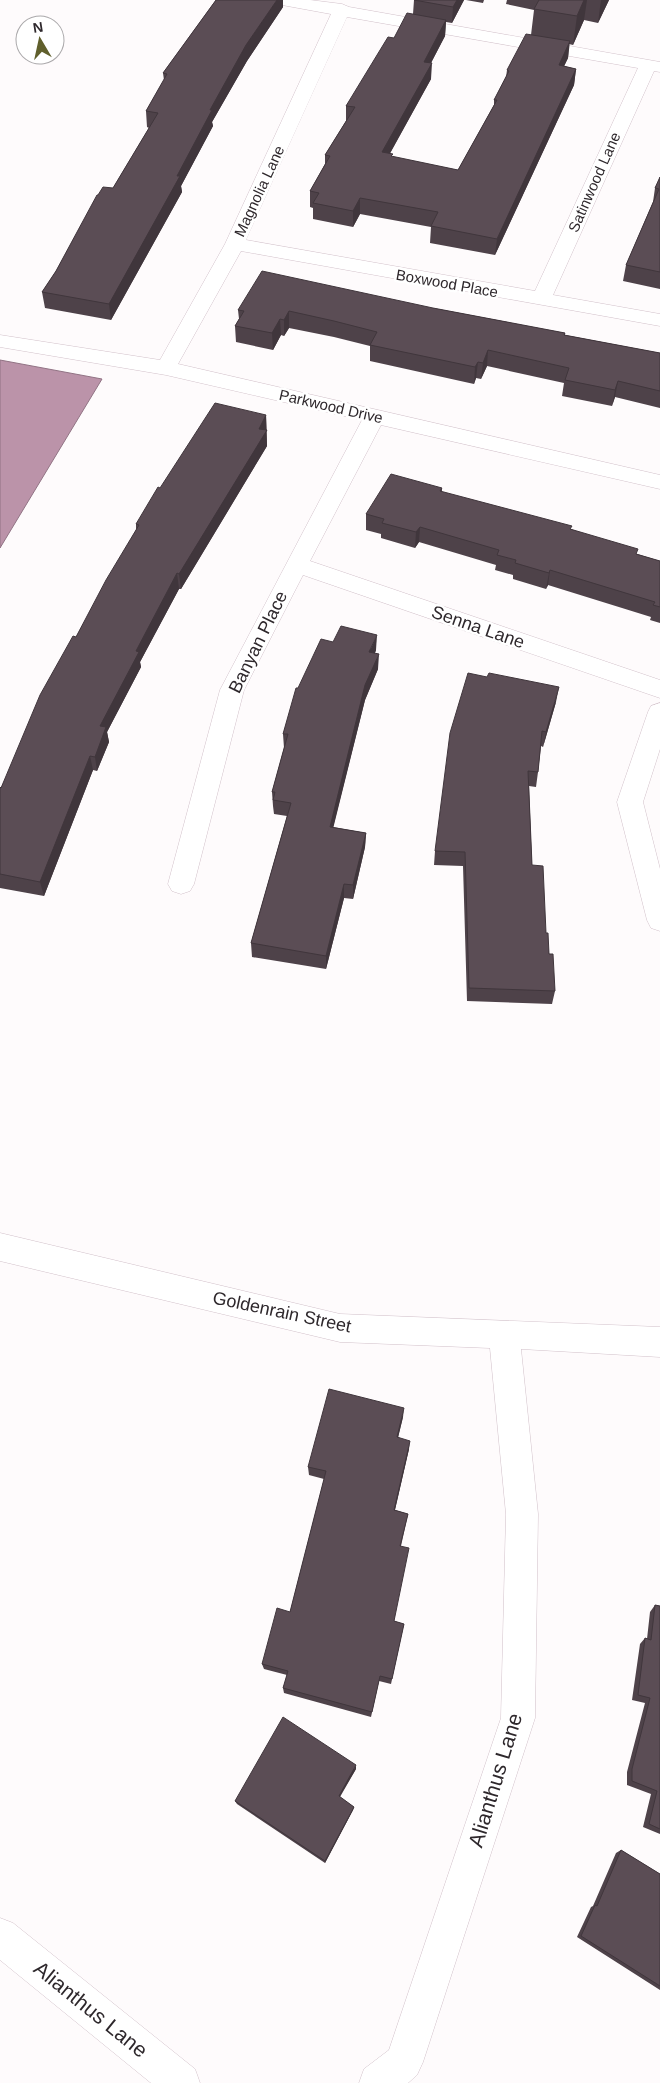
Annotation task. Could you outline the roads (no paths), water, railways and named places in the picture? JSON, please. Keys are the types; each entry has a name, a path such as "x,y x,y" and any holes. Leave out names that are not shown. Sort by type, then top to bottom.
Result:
{"street":[{"path":"282,0 654,66"},
{"name":"Magnolia Lane","path":"166,368 235,244 342,10"},
{"name":"Satinwood Lane","path":"541,299 654,66"},
{"name":"Boxwood Place","path":"235,244 660,320"},
{"name":"Parkwood Drive","path":"0,341 166,368 660,482"},
{"name":"Banyan Place","path":"181,884 232,690 375,416"},
{"name":"Senna Lane","path":"297,565 660,689"},
{"path":"660,712 630,802 660,920"},
{"name":"Goldenrain Street","path":"0,1247 340,1328 660,1342"},
{"name":"Alianthus Lane","path":"378,2083 404,2062 518,1718 522,1514 504,1334"},
{"name":"Alianthus Lane","path":"0,1936 181,2083"}]}
